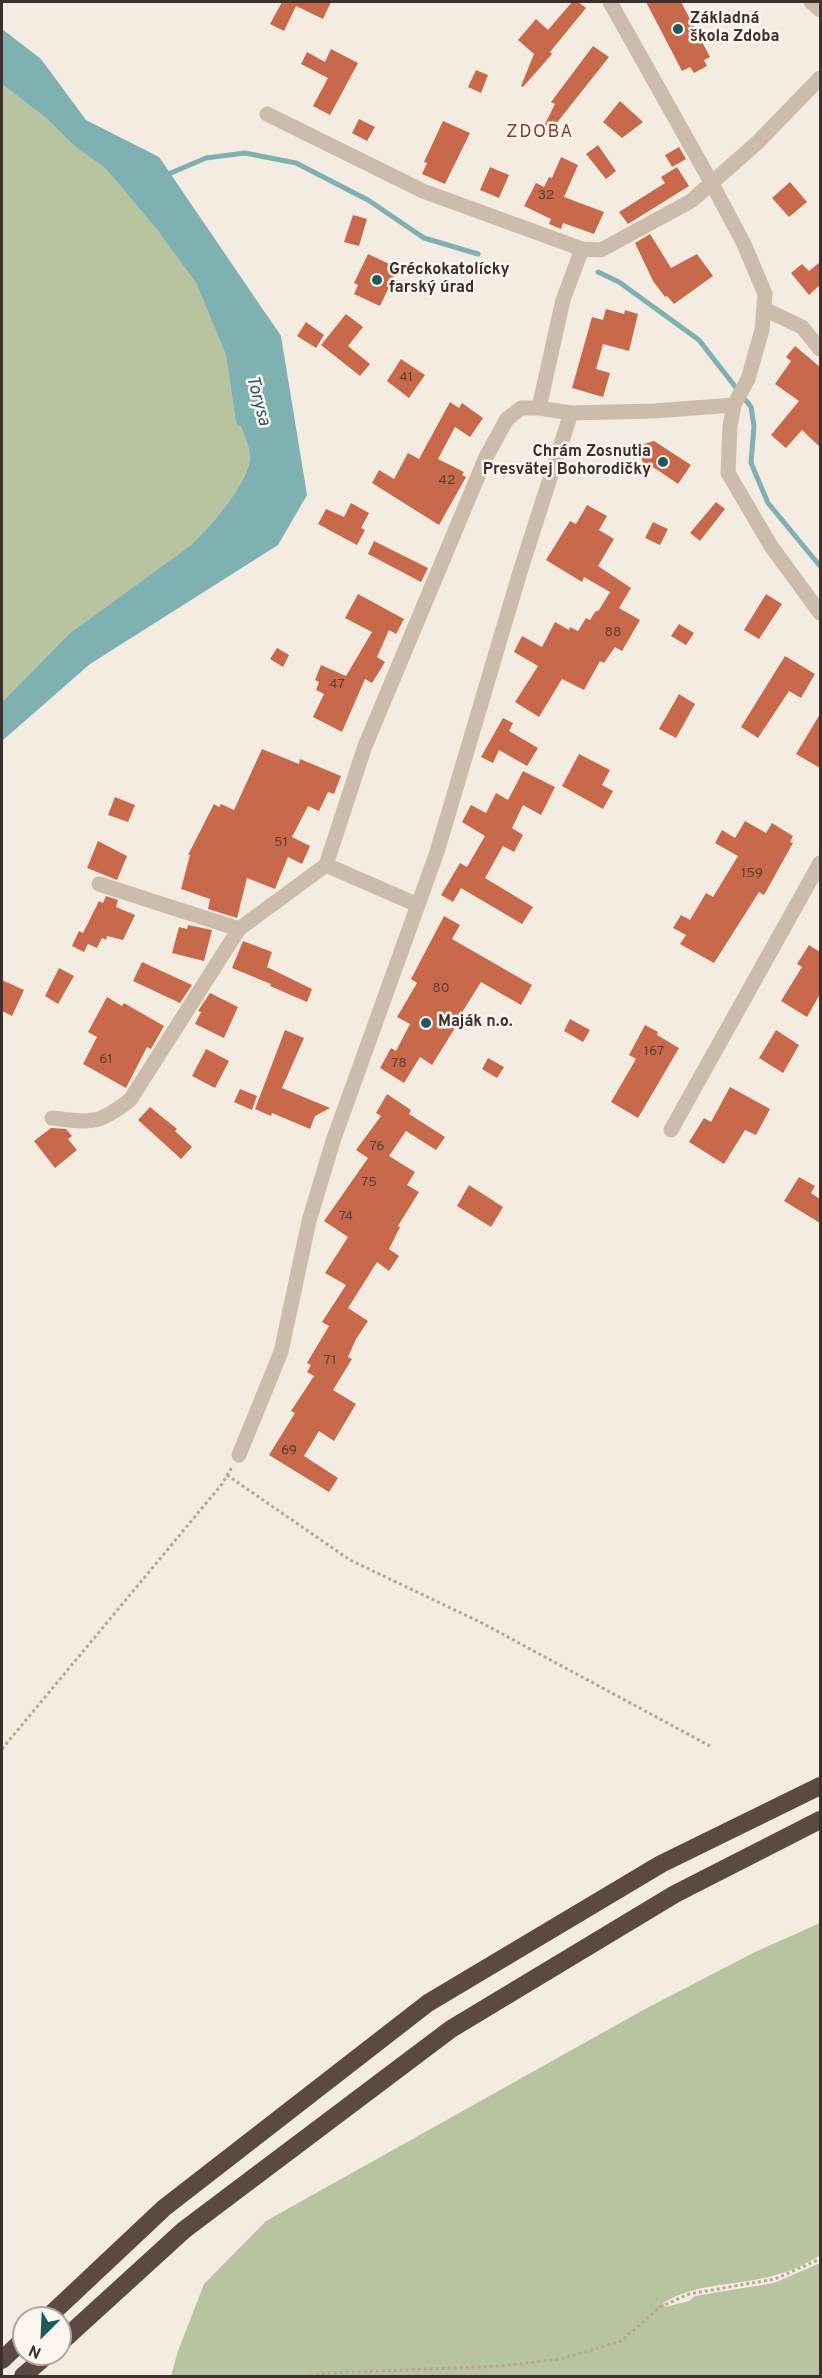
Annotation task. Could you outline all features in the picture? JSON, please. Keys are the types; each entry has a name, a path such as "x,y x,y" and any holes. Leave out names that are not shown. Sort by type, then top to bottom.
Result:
{"highway":[{"path":"60,2306 164,2208 428,2003 662,1864 820,1786"},
{"path":"72,2332 184,2230 451,2029 675,1894 820,1821"},
{"path":"23,2376 34,2366"}],"street":[{"path":"610,2 744,244 765,294 762,330 748,379 734,405 730,426 728,473 771,546 820,613"},
{"path":"812,2 820,10"},
{"path":"267,114 423,190 582,249 601,250 691,201 758,142 820,78"},
{"path":"539,408 563,300 582,249"},
{"path":"764,309 802,327 820,349"},
{"path":"52,1118 91,1122 110,1116 130,1100 239,930 326,865 365,746 486,457 507,419 521,408 571,413 654,411 734,405"},
{"path":"239,1455 281,1352 309,1221 333,1141 437,852 520,572 571,413"},
{"path":"671,1130 820,863"},
{"path":"326,865 418,905"},
{"path":"99,884 239,930"}],"path":[{"path":"2,1749 222,1484 239,1455"},
{"path":"227,1475 350,1560 482,1623 710,1746"},
{"path":"310,2376 330,2373 501,2366 561,2359 621,2341 660,2307 690,2294 775,2279 820,2259"}],"green space":[{"path":"2,84 47,119 73,145 106,169 158,231 196,283 226,355 236,424 241,427 250,455 244,478 237,490 218,516 191,545 70,633 2,702"},
{"path":"820,1923 820,2255 782,2273 755,2280 701,2288 663,2303 665,2307 689,2301 695,2296 774,2283 820,2263 820,2376 171,2376 178,2351 204,2284 266,2221 645,2009 755,1952"}],"water":[{"name":"Torysa","path":"2,29 41,59 86,120 159,157 281,336 307,495 278,545 90,664 2,741 2,702 70,633 191,545 218,516 237,490 244,478 250,455 241,427 236,424 226,355 196,283 158,231 106,169 73,145 47,119 2,84"}],"building":[{"path":"282,2 331,2 323,19 296,6 284,31 270,24"},
{"path":"572,2 578,2 586,8 550,52 552,54 523,87 521,86 534,54 518,40 536,19 548,30"},
{"name":"Základná škola Zdoba","path":"646,2 681,2 710,57 704,60 707,66 694,73 690,67 682,71"},
{"path":"593,46 609,57 548,134 542,130 555,104 551,102"},
{"path":"331,49 358,63 330,115 313,106 328,78 301,64 307,52 325,62"},
{"path":"476,70 488,75 481,93 468,87"},
{"path":"620,101 643,122 622,138 603,122"},
{"path":"359,119 375,127 367,141 352,133"},
{"path":"443,121 470,133 445,184 422,174 427,163 424,162"},
{"path":"598,145 616,171 606,179 586,154"},
{"path":"679,147 686,159 672,167 665,155"},
{"path":"561,157 578,165 564,197 604,212 594,234 563,223 561,229 549,224 551,219 524,206 536,183 544,187 549,177 552,178"},
{"path":"490,167 509,175 499,198 480,190"},
{"path":"677,167 689,186 628,224 619,212 665,183 661,177"},
{"path":"790,182 807,202 789,217 772,198"},
{"path":"353,215 367,219 359,246 344,242"},
{"path":"650,234 671,268 697,254 713,276 674,304 667,296 665,297 653,281 635,243"},
{"name":"Gréckokatolícky farský úrad","path":"368,254 398,268 380,306 354,294 358,285 354,283"},
{"path":"820,262 820,285 809,295 791,273 802,264 809,271"},
{"path":"606,309 624,314 625,310 638,314 629,351 603,344 596,369 610,373 603,397 572,388 592,317 603,320"},
{"path":"346,314 363,327 348,346 370,364 360,376 321,345"},
{"path":"306,322 324,335 316,348 297,336"},
{"path":"795,346 820,367 820,447 802,430 786,448 771,435 799,401 775,384 791,361 786,357"},
{"path":"401,359 425,375 409,398 387,381"},
{"path":"450,402 459,408 462,403 483,418 470,437 455,427 438,459 464,472 462,475 466,477 439,525 372,483 379,470 394,479 408,453 419,459"},
{"name":"Chrám Zosnutia Presvätej Bohorodičky","path":"654,441 691,465 678,484 650,465 645,472 640,451 644,444"},
{"path":"716,502 725,509 700,541 690,533"},
{"path":"351,503 369,513 361,528 365,530 357,545 318,524 326,509 344,517"},
{"path":"587,505 607,516 599,530 614,539 598,566 631,588 619,608 640,620 622,651 615,647 604,663 600,661 584,690 562,679 539,717 515,702 538,666 514,652 522,636 542,647 555,622 569,630 570,627 578,631 586,618 590,620 599,610 610,592 584,577 582,582 546,560 570,521 576,524"},
{"path":"653,522 668,529 660,545 645,538"},
{"path":"374,541 428,568 421,582 368,554"},
{"path":"358,594 404,619 396,634 389,630 377,657 385,662 372,683 365,679 342,732 313,717 324,694 316,690 319,682 315,680 321,665 346,676 372,632 345,618"},
{"path":"766,594 782,604 759,639 744,630"},
{"path":"679,624 694,633 686,645 671,636"},
{"path":"277,648 289,655 283,667 270,659"},
{"path":"785,656 815,674 801,698 789,691 758,738 741,727"},
{"path":"679,694 695,704 676,738 659,729"},
{"path":"820,714 820,768 796,754"},
{"path":"503,718 513,723 509,731 538,748 527,766 499,750 493,763 481,757"},
{"path":"262,749 299,764 300,759 341,776 334,794 328,792 319,811 308,806 292,837 310,846 302,864 288,857 275,889 247,878 237,918 208,909 210,899 181,889 190,855 188,855 214,804 219,807 221,804 234,810"},
{"path":"579,754 610,770 602,785 613,791 603,809 562,786"},
{"path":"523,771 555,787 541,815 523,805 512,828 523,835 514,852 503,846 485,878 533,907 522,924 461,888 453,902 441,895 460,863 467,867 485,836 462,822 471,805 486,813 496,793 508,800"},
{"path":"115,797 135,805 128,822 108,815"},
{"path":"745,821 766,833 772,823 793,836 790,842 793,843 764,895 759,892 714,963 680,944 686,935 673,928 681,915 690,920 706,893 713,897 738,856 715,843 722,830 735,838"},
{"path":"98,841 127,856 117,880 87,868"},
{"path":"106,896 118,900 116,907 135,915 123,940 107,936 106,940 102,938 97,948 88,944 84,952 72,946 79,931 83,933 99,901 103,903"},
{"path":"444,916 460,925 452,939 532,985 521,1005 481,982 432,1065 420,1057 404,1083 380,1068 391,1048 396,1051 410,1024 397,1017 417,983 411,979"},
{"path":"188,925 212,930 204,961 172,953 179,927 187,929"},
{"path":"243,941 272,952 267,967 312,989 307,1002 232,968"},
{"path":"809,945 820,952 820,994 807,1017 781,1001 802,967 797,964"},
{"path":"142,962 192,985 180,1003 133,981"},
{"path":"59,968 74,976 58,1004 45,996"},
{"path":"2,980 24,990 12,1016 2,1011"},
{"path":"210,993 238,1007 224,1038 195,1024 201,1012 198,1011"},
{"path":"107,997 122,1006 124,1003 164,1026 151,1049 147,1047 126,1088 83,1064 97,1037 88,1032"},
{"path":"570,1019 590,1030 583,1042 564,1031"},
{"path":"645,1025 679,1048 638,1118 611,1102 636,1059 629,1055"},
{"path":"285,1030 304,1038 282,1088 330,1108 315,1116 310,1129 272,1113 271,1116 255,1109"},
{"path":"776,1030 799,1045 783,1073 759,1058"},
{"path":"206,1049 229,1061 215,1088 192,1076"},
{"path":"488,1058 504,1067 497,1078 482,1069"},
{"path":"730,1087 770,1109 756,1135 745,1130 724,1164 689,1142 704,1118 711,1122"},
{"path":"240,1089 257,1096 252,1110 234,1102"},
{"path":"387,1094 411,1110 409,1114 445,1137 436,1150 406,1131 389,1156 415,1172 407,1185 419,1192 398,1226 400,1227 389,1249 399,1256 389,1271 377,1262 348,1308 368,1321 348,1357 352,1359 333,1390 356,1404 334,1441 319,1431 304,1456 338,1478 329,1492 269,1455 295,1413 291,1411 314,1376 307,1372 311,1365 307,1363 329,1326 322,1322 346,1285 325,1273 348,1237 324,1221 368,1158 356,1150 381,1116 376,1113"},
{"path":"150,1107 177,1129 175,1131 192,1147 181,1159 138,1120"},
{"path":"51,1128 66,1129 72,1136 68,1139 77,1150 55,1168 34,1141"},
{"path":"799,1177 815,1186 811,1193 820,1199 820,1223 784,1201"},
{"path":"469,1185 503,1207 491,1227 457,1206"}],"waterway":[{"path":"166,175 206,158 245,153 296,163 368,200 424,238 478,254"},
{"path":"598,272 619,282 699,340 751,407 754,426 751,463 768,503 820,566"}],"place":[{"name":"Základná škola Zdoba","path":"678,29"},
{"name":"Gréckokatolícky farský úrad","path":"377,280"},
{"name":"Chrám Zosnutia Presvätej Bohorodičky","path":"663,462"},
{"name":"Maják n.o.","path":"426,1023"}],"district":[{"name":"ZDOBA","path":"540,133"}]}
